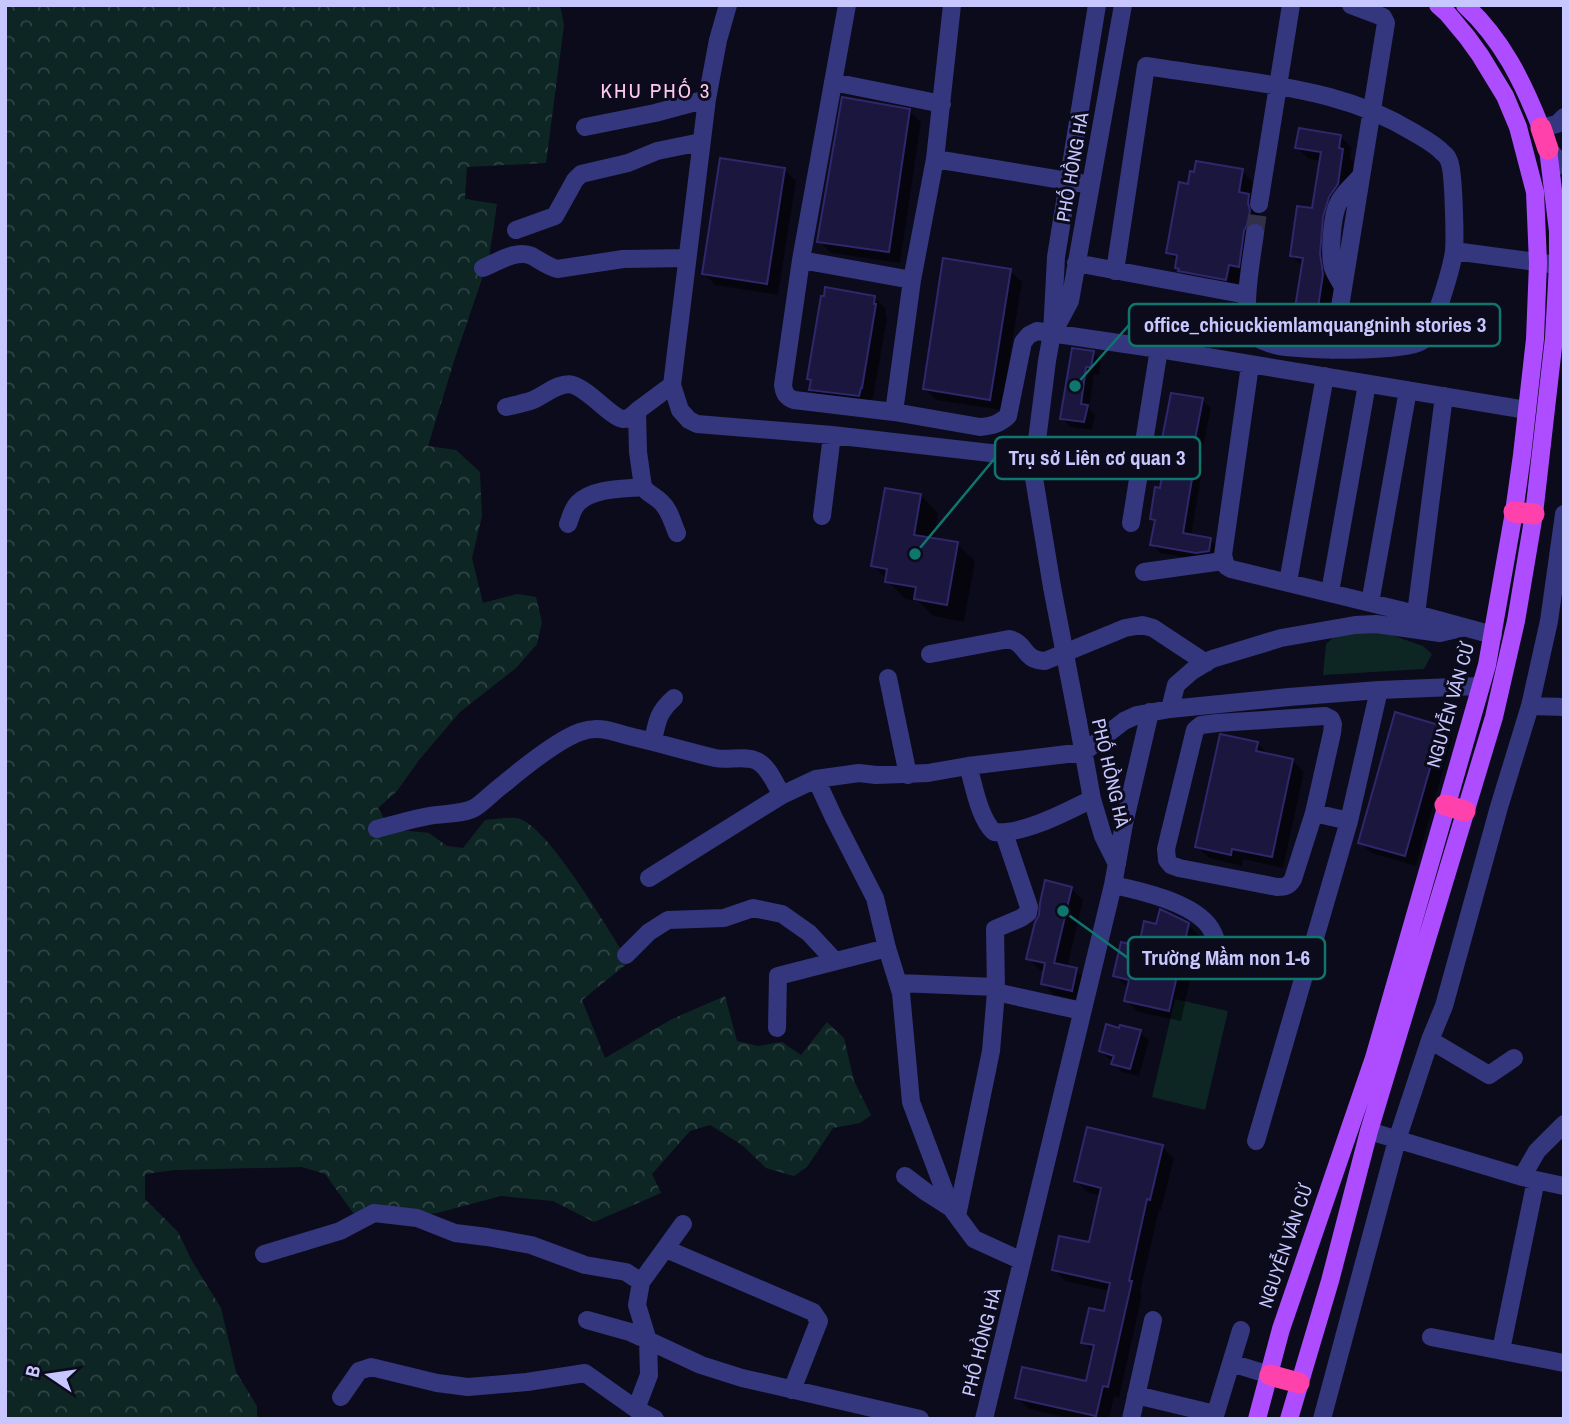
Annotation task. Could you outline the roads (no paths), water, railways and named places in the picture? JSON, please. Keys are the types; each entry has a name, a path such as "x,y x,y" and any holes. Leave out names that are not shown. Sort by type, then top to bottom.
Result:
{"highway":[{"name":"NGUYỄN VĂN CỪ","path":"1541,128 1548,149"},
{"path":"1270,1375 1299,1383"}],"main road":[{"name":"NGUYỄN VĂN CỪ","path":"1257,1419 1281,1329 1374,1058 1455,808 1494,717 1516,621 1524,513 1527,410 1535,339 1538,263 1535,192 1518,127 1505,96 1480,55 1438,5"},
{"name":"NGUYỄN VĂN CỪ","path":"1465,5 1489,29 1512,64 1541,128"},
{"name":"NGUYỄN VĂN CỪ","path":"1289,1419 1330,1281 1455,808 1480,686 1524,513 1553,338 1558,265 1558,231 1548,149"}],"street":[{"path":"728,5 718,40 707,99 687,258 672,385 680,410 697,424 832,435 1034,458"},
{"path":"847,5 801,260 783,385 788,398 980,427 991,426 1008,416 1023,342 1037,331 1527,410"},
{"path":"894,412 912,280 935,159 952,5"},
{"name":"PHỐ HỒNG HÀ","path":"984,1419 1117,863 1103,835 1092,799 1034,482 1034,458 1052,333 1056,257 1097,5"},
{"name":"PHỐ HỒNG HÀ","path":"1052,333 1070,301 1123,5"},
{"path":"1259,204 1291,5"},
{"path":"1333,350 1343,287 1331,258 1336,207 1361,176 1387,23 1383,17 1351,5"},
{"path":"1115,271 1146,66 1279,86 1332,97 1372,110 1399,123 1443,152 1450,162 1454,251 1436,317 1422,342 1380,349 1333,350 1276,346 1256,338 1249,326 1247,295 1255,233"},
{"path":"833,82 942,104"},
{"path":"585,127 656,113 707,99"},
{"path":"1541,128 1557,124 1564,117"},
{"path":"516,230 555,216 581,174 618,166 657,151 701,142"},
{"path":"1548,149 1564,166"},
{"path":"935,159 1090,184"},
{"path":"1454,251 1558,265"},
{"path":"483,268 519,253 557,269 624,260 687,258"},
{"path":"801,260 912,280"},
{"path":"1076,263 1247,295"},
{"path":"1131,523 1159,349"},
{"path":"1250,365 1223,555 1226,566 1493,635"},
{"path":"1288,582 1325,376"},
{"path":"506,407 570,384 592,396 617,417 624,419 630,418 672,385"},
{"path":"1331,592 1367,384"},
{"path":"1370,603 1408,390"},
{"path":"1416,614 1444,396"},
{"path":"637,411 643,487 667,509 677,533"},
{"path":"822,516 832,435"},
{"path":"568,524 574,508 589,496 643,487"},
{"path":"1322,1419 1397,1140 1444,1006 1530,706 1549,621 1564,514"},
{"path":"1144,572 1223,561"},
{"path":"1170,709 1175,685 1192,671 1212,659 1280,638 1355,625 1376,624 1440,634 1464,627"},
{"path":"930,654 1009,639 1021,645 1035,660 1045,661 1125,628 1142,625 1153,628 1206,663"},
{"path":"888,678 908,775"},
{"path":"649,878 782,795 816,779 859,773 908,775 1084,752 1124,721 1137,715 1170,709 1378,690 1480,686"},
{"path":"1256,1141 1349,821 1378,690"},
{"path":"653,741 662,708 674,698"},
{"path":"1530,706 1564,707"},
{"path":"1117,863 1150,712"},
{"path":"1325,716 1331,719 1332,733 1314,813 1293,879 1286,887 1179,868 1167,860 1166,849 1192,737 1201,725 1325,716"},
{"path":"377,829 430,815 454,814 475,808 558,744 580,732 599,729 718,758 742,757 754,760 766,768 782,795"},
{"path":"968,766 980,806 994,832 1033,825 1092,799"},
{"path":"816,779 875,898 901,993 911,1102 954,1212 974,1239 1022,1261"},
{"path":"1314,813 1349,821"},
{"path":"954,1212 991,1051 996,989 995,929 1028,913 1004,832"},
{"path":"1113,885 1160,898 1195,912 1217,940 1221,960"},
{"path":"626,955 649,932 668,920 724,918 753,908 782,914 809,933 835,961"},
{"path":"776,1028 778,976 887,948"},
{"path":"898,984 996,989 1082,1010"},
{"path":"1430,1040 1489,1075 1514,1058"},
{"path":"1501,1350 1529,1178 1537,1151 1564,1124"},
{"path":"1369,1131 1564,1186"},
{"path":"905,1176 954,1212"},
{"path":"264,1254 340,1231 374,1213 418,1218 455,1233 531,1245 586,1265 626,1272 641,1282"},
{"path":"636,1409 649,1375 648,1340 636,1305 641,1282 683,1224"},
{"path":"666,1248 813,1312 819,1321 792,1390"},
{"path":"587,1320 631,1332 701,1365 742,1378 888,1415 920,1419"},
{"path":"1130,1419 1153,1320"},
{"path":"1136,1395 1215,1416 1241,1330"},
{"path":"1431,1337 1564,1363"},
{"path":"1231,1363 1270,1375"},
{"path":"341,1396 359,1371 371,1367 437,1383 468,1387 585,1373 655,1419"}],"tunnel":[{"path":"1255,233 1259,204"}],"place":[{"name":"office_chicuckiemlamquangninh stories 3","path":"1075,386"},
{"name":"Trụ sở Liên cơ quan 3","path":"915,554"},
{"name":"Trường Mầm non 1-6","path":"1063,911"}],"district":[{"name":"KHU PHỐ 3","path":"656,91"}]}
